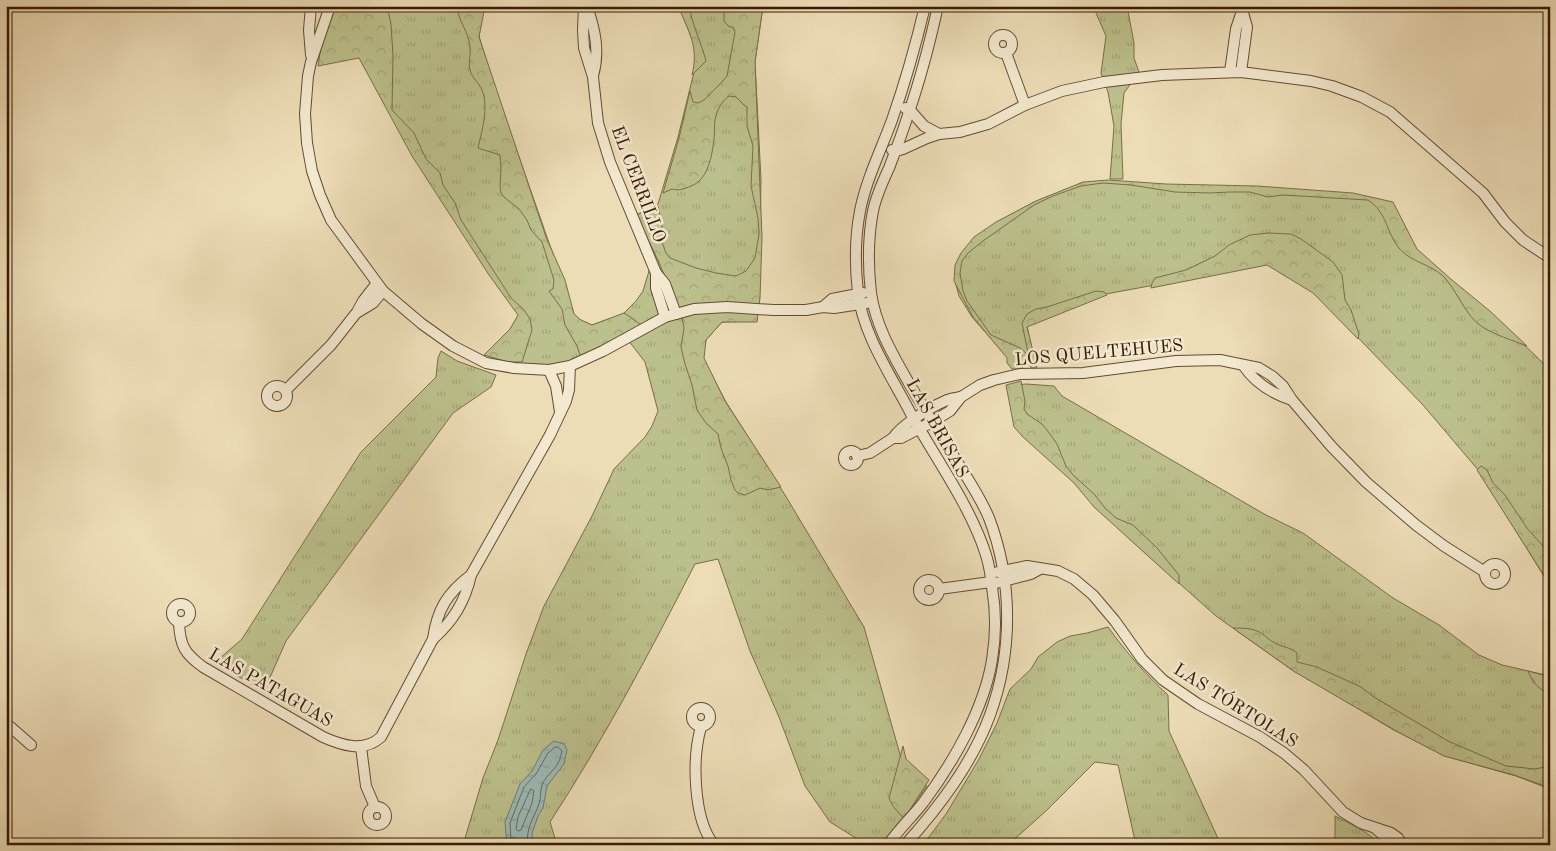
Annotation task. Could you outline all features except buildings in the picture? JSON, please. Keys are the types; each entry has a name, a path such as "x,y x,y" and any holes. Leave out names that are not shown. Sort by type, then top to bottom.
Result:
{"street":[{"path":"311,6 309,30 311,62"},
{"path":"330,6 311,62 305,114 307,143 312,171 320,195 331,220 380,287 422,324 453,346 486,363 514,368 549,370 570,366 671,315 714,308 806,310 823,307 832,300 859,300 872,296"},
{"name":"EL CERRILLO","path":"586,6 593,24 597,43 597,62 593,76 598,123 610,162 656,273 656,288 671,315"},
{"name":"LAS BRISAS","path":"888,845 922,804 943,774 966,734 981,699 992,660 995,626 991,579 986,555 970,516 917,424 870,335 859,300 856,260 860,212 866,189 897,106 925,6"},
{"name":"LAS BRISAS","path":"906,845 939,805 975,748 990,716 998,688 1006,633 1004,575 998,546 988,516 893,356 880,328 872,296 870,256 874,208 910,110 938,6"},
{"path":"1241,72 1247,27 1242,9"},
{"path":"1230,72 1236,29 1242,9"},
{"path":"1006,53 1025,105"},
{"path":"883,147 896,151 903,150 939,134 960,132 988,124 1025,105 1062,91 1104,82 1162,75 1230,72 1311,81 1332,86 1362,97 1383,108 1402,122 1483,193 1505,222 1523,240 1550,258"},
{"path":"897,106 910,110 924,126 939,134"},
{"path":"286,390 331,345 358,312 363,301 380,287"},
{"name":"LOS QUELTEHUES","path":"917,424 926,412 946,400 961,397 988,382 1020,374 1083,373 1193,360 1220,360 1259,368 1283,386 1292,400 1331,446 1372,487 1416,525 1444,546 1485,572"},
{"path":"432,639 444,629 458,611 468,590 471,575 550,435 569,390 570,366"},
{"path":"549,370 556,386 560,412"},
{"name":"LOS QUELTEHUES","path":"857,456 870,453 893,438 898,431 917,424 932,422 950,411 961,397"},
{"name":"LAS TÓRTOLAS","path":"939,589 991,579 996,572 1004,575 1027,566 1058,571 1068,576 1079,583 1099,602 1142,658 1163,680 1198,704 1272,744 1304,770 1343,812 1361,823 1395,835 1402,845"},
{"path":"375,807 366,786 361,747 373,743 381,737 432,639 438,617 448,596 471,575"},
{"name":"LAS PATAGUAS","path":"179,623 180,636 186,652 203,667 323,737 340,744 361,747"},
{"path":"6,722 31,744"},
{"path":"701,726 697,753 697,796 703,826 714,845"},
{"path":"943,774 955,782"},
{"name":"LAS TÓRTOLAS","path":"1375,828 1383,835 1389,845"}],"green space":[{"path":"330,6 387,6 391,24 393,56 392,110 414,133 426,159 440,173 443,185 455,203 461,220 511,298 524,310 530,319 532,330 522,362 508,362 484,355 510,329 518,315 489,275 412,156 359,58 318,66 324,26"},
{"path":"333,6 484,6 479,36 492,80 574,314 580,320 592,325 623,314 636,301 643,291 652,261 638,214 658,204 678,137 696,64 694,44 679,6 763,6 755,62 761,180 757,321 722,322 706,340 703,358 726,402 785,495 864,627 901,758 910,779 927,786 896,829 881,845 867,845 830,822 805,786 779,717 750,651 718,559 695,564 626,695 550,822 557,845 463,845 483,778 544,606 592,516 614,469 645,437 658,411 645,362 625,336 581,357 556,366 512,365 486,355 511,328 519,315 359,57"},
{"path":"457,6 485,6 479,37 546,237 565,280 574,314 592,325 624,313 641,325 581,358 577,346 565,325 562,309 549,291 553,289 554,280 542,242 531,230 519,209 501,193 500,155 478,148 484,119 484,97 481,87 472,76 470,70 469,43"},
{"path":"678,6 689,6 706,61 692,75 694,48"},
{"path":"727,6 763,6 755,62 762,237 760,298 757,322 722,322 706,340 704,358 725,401 781,487 768,490 760,488 745,495 735,490 718,434 706,423 697,410 681,347 684,328 682,317 658,260 636,215 658,206 662,225 662,242 666,253 670,258 696,268 736,276 746,271 755,258 759,234 758,218 751,186 753,146 747,126 747,108 736,97 729,96 718,110 715,120 712,153 708,167 701,179 686,188 672,189 663,193 690,91 693,102 698,103 704,100 727,76 735,32 724,21 724,9"},
{"path":"1093,6 1127,6 1134,43 1134,58 1139,72 1124,93 1121,124 1123,179 1110,179 1114,126 1108,92 1101,73 1106,36"},
{"path":"1108,180 1166,184 1257,186 1353,193 1393,202 1417,249 1491,312 1527,346 1492,332 1476,322 1444,277 1409,257 1399,248 1383,216 1368,200 1282,195 1268,197 1250,192 1175,192 1103,183 1081,186 1034,205 983,241 968,253 962,261 960,273 967,301 991,335 1020,348 1026,353 1028,359 1021,363 1023,369 1012,369 1007,363 1007,358 973,317 954,281 955,265 961,253 974,237 996,222 1036,201 1083,182"},
{"path":"1108,181 1167,186 1259,187 1392,202 1416,249 1509,330 1550,371 1550,586 1479,471 1423,405 1315,293 1268,264 1106,294 1027,326 1036,367 1007,357 972,317 959,296 955,281 956,265 996,223 1034,202 1082,183"},
{"path":"1268,233 1291,234 1333,262 1342,275 1345,300 1351,310 1359,334 1358,339 1313,293 1267,265 1151,288 1155,278 1186,270 1215,256 1229,245 1250,235"},
{"path":"1096,291 1104,292 1107,295 1027,327 1037,368 1031,368 1022,323 1027,314 1036,309"},
{"path":"441,351 457,361 496,375 491,387 453,413 286,641 264,691 227,670 219,659 242,639 361,452 436,377 438,358"},
{"path":"1021,381 1025,401 1024,409 1027,414 1042,424 1047,430 1057,444 1066,466 1073,475 1116,518 1133,525 1157,548 1179,575 1179,584 1094,507 1074,483 1014,427 1006,385"},
{"path":"1026,384 1054,386 1062,396 1264,514 1303,533 1393,598 1439,625 1479,655 1502,665 1550,676 1550,789 1516,776 1445,756 1392,729 1292,670 1216,616 1088,499 1007,386"},
{"path":"1481,466 1487,470 1493,483 1505,495 1527,528 1550,554 1550,585 1477,470"},
{"path":"1108,627 1151,679 1168,695 1169,731 1221,845 1136,845 1118,765 1095,762 1047,810 1008,845 923,845 946,814 979,759 997,723 1010,689 1031,669 1038,657 1057,642 1070,636"},
{"path":"1233,628 1258,631 1273,642 1297,653 1297,662 1317,667 1361,687 1374,697 1448,741 1506,766 1535,769 1550,766 1550,788 1514,775 1444,756 1398,732 1295,672"},
{"path":"1528,671 1550,677 1550,694 1536,685"},
{"path":"903,746 906,759 929,780 904,819 889,798"},
{"path":"1335,816 1371,836 1378,845 1335,845"}],"water":[{"path":"554,741 564,744 567,750 564,764 547,786 543,808 532,833 533,845 507,845 505,822 520,784 532,771 543,750"}]}
